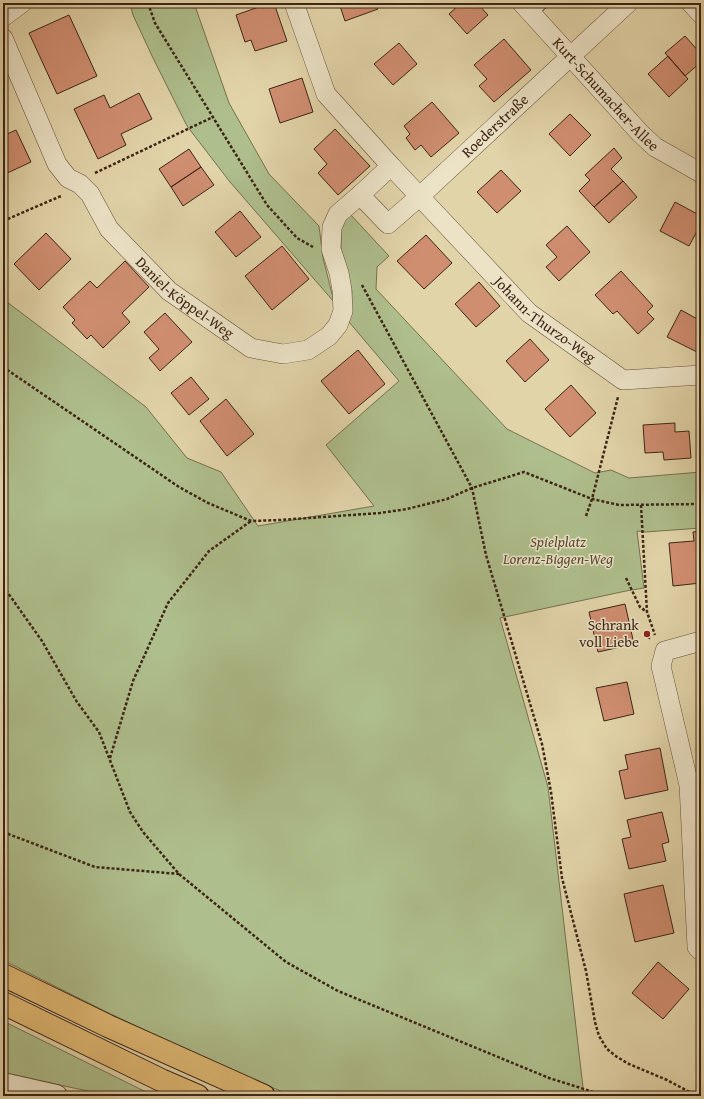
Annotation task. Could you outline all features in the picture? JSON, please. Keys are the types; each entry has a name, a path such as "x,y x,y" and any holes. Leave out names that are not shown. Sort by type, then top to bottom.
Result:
{"highway":[{"path":"3,975 108,1026 264,1096"},
{"path":"3,1003 161,1080 198,1096"}],"street":[{"path":"3,17 22,3"},
{"path":"294,3 326,94 419,197"},
{"path":"691,3 701,14"},
{"name":"Roederstraße","path":"360,195 388,224 571,56 622,5"},
{"name":"Kurt-Schumacher-Allee","path":"532,6 571,56 640,133 655,147 701,173"},
{"name":"Daniel-Köppel-Weg","path":"3,38 57,164 68,178 80,184 90,194 110,229 169,291 251,348 283,354 308,350 329,336 338,325 343,311 342,290 339,273 331,249 332,227 338,214 360,195"},
{"path":"360,195 391,166"},
{"name":"Johann-Thurzo-Weg","path":"419,197 529,313 623,380"},
{"path":"623,380 701,375"},
{"path":"701,641 665,650 661,666 689,785 697,947 701,951"},
{"path":"3,1084 56,1096"}],"path":[{"path":"148,3 155,23 212,117 272,210 297,238 320,251 331,249"},
{"path":"185,129 212,117"},
{"path":"361,284 472,488 486,555 542,744 551,792 562,878 586,971 599,1036 607,1049 617,1057 629,1064 667,1080 697,1096"},
{"path":"3,367 179,487 208,503 251,521 393,511 446,499 472,488 524,472 592,499 619,505 701,504"},
{"path":"586,516 592,499 623,380"},
{"path":"641,505 647,612 653,632 665,650"},
{"path":"110,758 133,681 168,602 209,551 251,521"},
{"path":"626,578 640,607 647,612"},
{"path":"3,586 42,641 77,702 99,732 110,758 116,780 130,812 143,832 179,874 286,962 338,990 549,1078 606,1096"},
{"path":"3,832 95,868 179,874"}],"green space":[{"path":"130,3 194,3 229,103 269,174 319,226 323,258 334,302 230,182 187,126 133,15"},
{"name":"Spielplatz Lorenz-Biggen-Weg","path":"350,214 389,256 377,267 376,289 507,429 595,473 611,470 629,478 701,472 701,528 645,532 637,531 644,588 500,618 548,787 584,1096 293,1096 219,1065 110,1014 3,960 3,299 146,407 187,458 221,472 258,526 374,506 326,445 399,381 349,322 352,291 341,248 341,221"},
{"path":"3,1021 155,1096 99,1096 88,1091 3,1073"}],"building":[{"path":"270,3 274,3 287,41 255,51 251,40 245,42 236,15"},
{"path":"339,3 375,3 378,9 345,21"},
{"path":"461,3 477,3 488,15 467,34 449,14"},
{"path":"69,15 97,76 57,94 29,33"},
{"path":"685,36 701,54 701,62 685,76 665,53"},
{"path":"504,39 531,70 494,102 479,86 487,79 474,65"},
{"path":"399,43 417,64 393,85 374,64"},
{"path":"668,56 688,79 669,97 648,74"},
{"path":"302,78 313,112 280,123 269,89"},
{"path":"139,93 152,119 121,134 126,145 98,159 74,109 104,95 110,108"},
{"path":"432,102 459,133 431,157 421,145 415,150 406,138 410,134 404,126"},
{"path":"570,114 591,135 570,156 549,134"},
{"path":"335,129 370,166 338,195 318,173 327,164 314,149"},
{"path":"16,130 31,162 3,175 3,136"},
{"path":"614,148 622,158 611,169 623,181 594,207 579,191 590,180 585,175"},
{"path":"189,149 201,167 171,187 159,169"},
{"path":"201,167 214,185 183,206 171,187"},
{"path":"501,170 521,191 497,213 477,192"},
{"path":"623,181 637,197 609,223 594,207"},
{"path":"675,202 701,216 701,224 689,246 660,231"},
{"path":"240,211 261,237 236,257 215,232"},
{"path":"567,226 590,252 559,281 546,267 557,257 546,245"},
{"path":"46,233 71,259 39,290 14,264"},
{"path":"426,235 452,263 424,289 397,261"},
{"path":"282,246 309,279 272,310 245,276"},
{"path":"125,261 149,287 122,313 130,322 103,348 91,335 87,339 72,323 75,320 63,307 90,281 97,288"},
{"path":"621,271 653,306 647,312 654,319 638,334 617,311 613,314 595,295"},
{"path":"479,282 500,306 476,327 455,304"},
{"path":"681,310 701,321 701,354 667,337"},
{"path":"165,313 192,342 160,371 149,358 159,349 144,332"},
{"path":"530,339 549,360 525,382 506,361"},
{"path":"358,350 385,384 349,414 321,381"},
{"path":"191,377 209,399 189,415 171,393"},
{"path":"571,385 596,413 570,437 545,409"},
{"path":"226,399 254,434 227,456 200,421"},
{"path":"675,423 675,432 689,431 691,458 664,460 663,452 645,453 643,425"},
{"path":"701,531 701,583 673,586 669,543 694,541 693,532"},
{"path":"625,604 634,644 598,652 589,612"},
{"name":"Schrank voll Liebe","path":"647,632 650,639 644,636"},
{"path":"627,682 634,714 604,721 596,688"},
{"path":"660,748 668,790 625,799 619,771 628,769 625,755"},
{"path":"662,812 669,842 662,844 666,861 629,869 622,839 631,837 627,820"},
{"path":"663,885 674,933 635,942 624,894"},
{"path":"658,962 689,989 663,1019 632,993"}],"place":[{"name":"Schrank voll Liebe","path":"647,634"}]}
